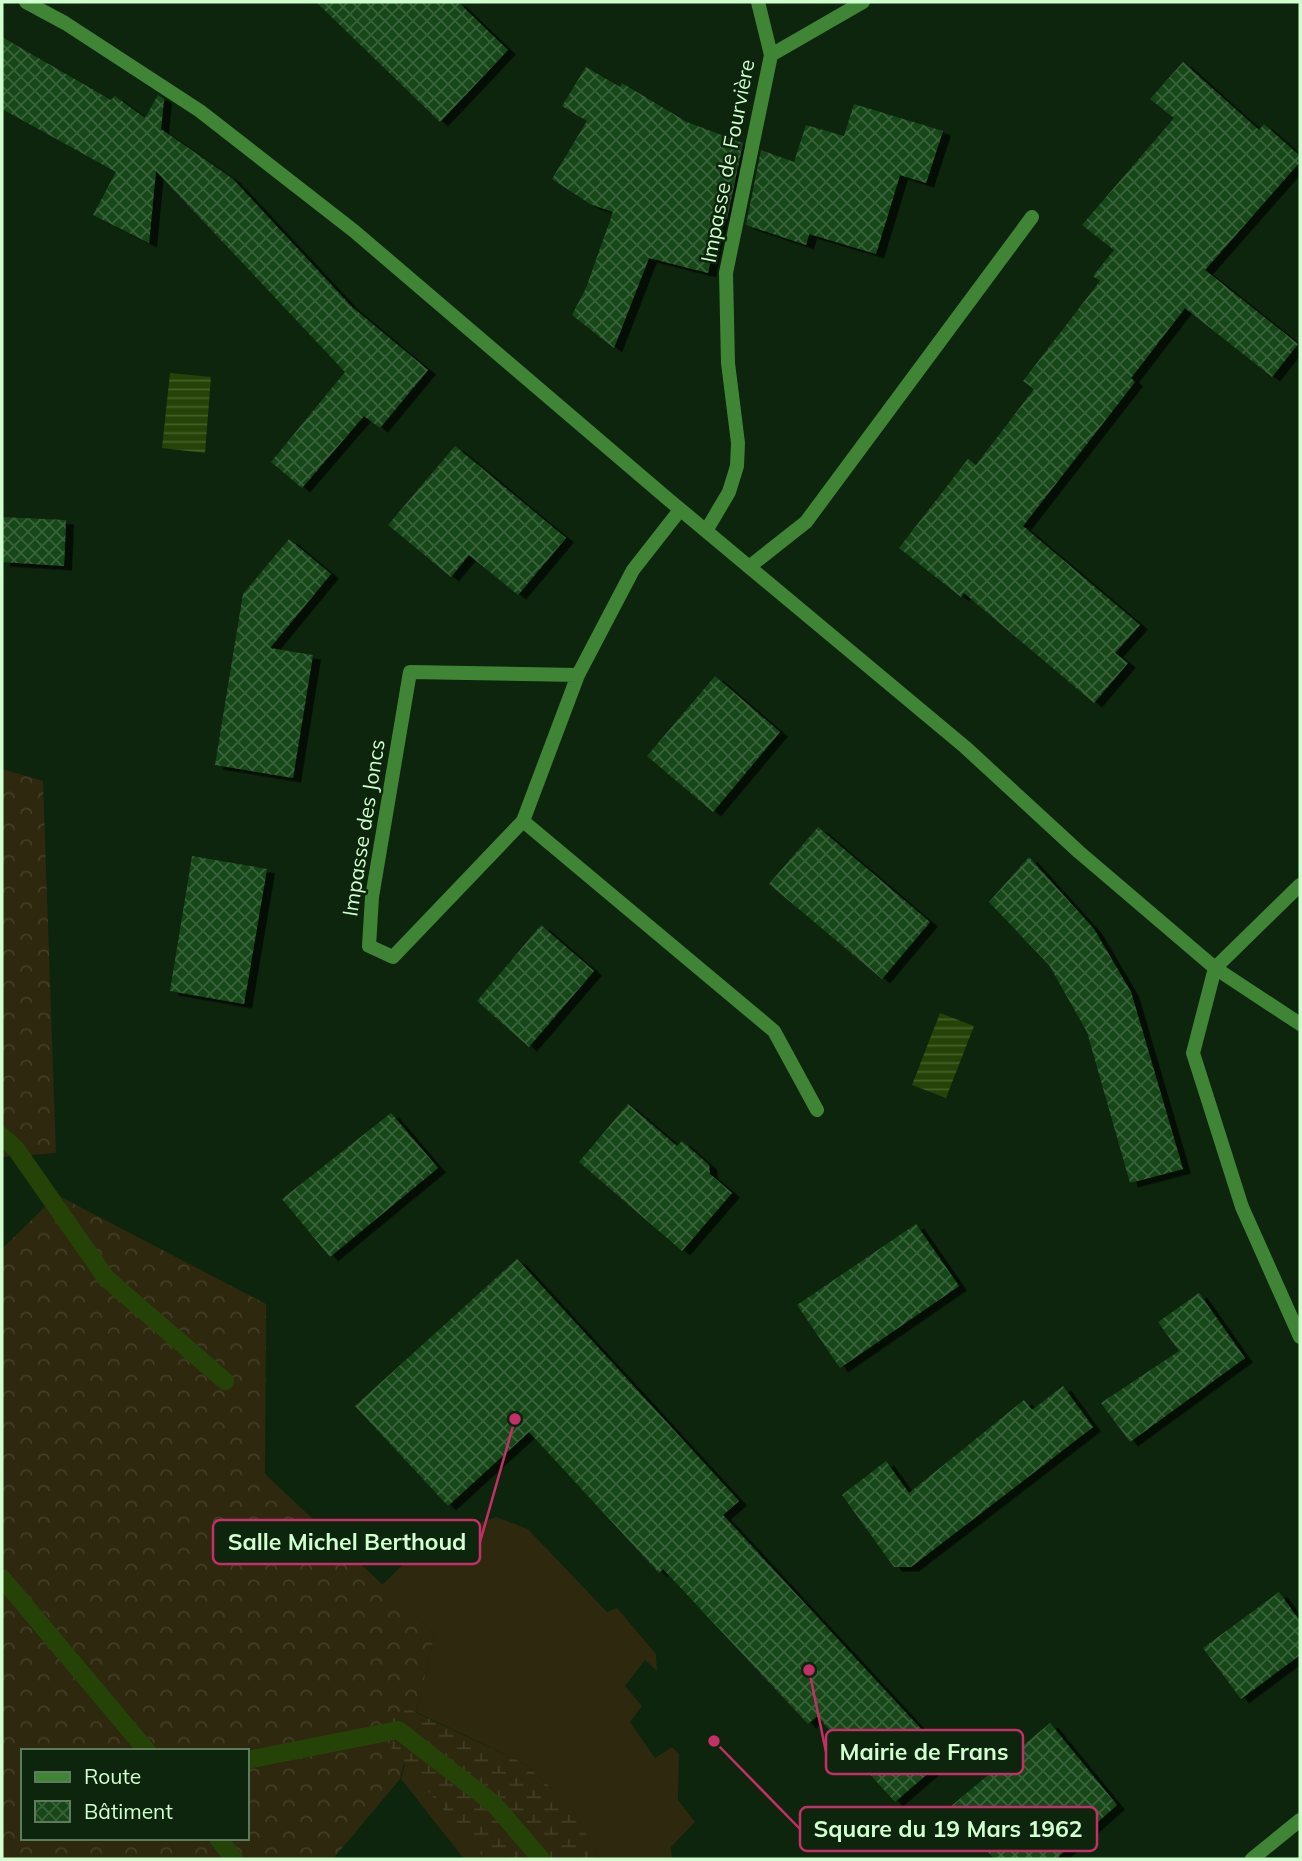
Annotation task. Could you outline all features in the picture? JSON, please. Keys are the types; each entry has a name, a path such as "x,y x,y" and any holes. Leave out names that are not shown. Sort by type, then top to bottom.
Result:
{"street":[{"path":"26,2 65,23 200,111 343,222 680,510 965,747 1079,852 1215,968 1300,1024"},
{"name":"Impasse de Fourvière","path":"706,531 729,492 737,466 738,443 728,363 726,273 771,55 758,2"},
{"path":"771,55 863,2"},
{"path":"750,567 806,522 1032,217"},
{"name":"Impasse des Joncs","path":"578,675 410,672 372,897 369,946 393,957 523,821 578,675 633,570 680,510"},
{"path":"523,821 774,1031 817,1110"},
{"path":"1300,885 1215,968 1193,1053 1242,1207 1300,1337"},
{"path":"1252,1859 1300,1820"}],"green space":[{"path":"2,769 43,781 56,1153 2,1157"},
{"path":"57,1195 266,1304 265,1474 435,1634 400,1779 333,1859 2,1859 2,1249"},
{"path":"496,1517 528,1529 607,1612 617,1608 656,1654 657,1671 645,1660 625,1686 642,1706 630,1722 655,1758 672,1747 679,1754 678,1800 695,1822 671,1847 672,1859 600,1859 571,1806 525,1764 416,1712 435,1634 382,1585 426,1542"},
{"path":"406,1708 525,1764 571,1806 600,1859 485,1859 390,1746 389,1722"},
{"path":"405,1763 485,1859 464,1859 401,1779"}],"shaded area":[{"path":"170,373 211,377 205,453 162,448"},
{"path":"940,1013 974,1026 946,1098 912,1085"}],"building":[{"path":"316,2 458,2 508,50 440,122"},
{"path":"2,37 111,100 115,96 145,118 158,95 164,99 161,129 233,179 351,306 428,370 380,428 364,416 302,488 271,462 345,372 156,171 149,243 93,215 116,172 2,109"},
{"path":"1183,62 1259,130 1264,124 1300,156 1300,162 1205,270 1298,344 1272,377 1185,308 1131,378 1135,382 1023,526 1140,625 1115,653 1128,663 1094,703 964,593 961,597 899,548 968,459 976,465 1034,389 1023,381 1100,281 1093,276 1114,250 1082,225 1174,118 1150,99"},
{"path":"586,67 620,87 622,83 687,122 743,143 727,219 720,216 708,273 649,258 614,348 572,315 586,288 613,212 590,204 552,179 587,121 562,106"},
{"path":"854,104 943,131 926,183 900,175 876,254 809,234 806,245 746,225 761,150 794,162 806,125 844,136"},
{"path":"455,446 566,538 518,595 469,555 451,577 388,525"},
{"path":"2,517 66,520 64,566 2,562"},
{"path":"289,539 331,574 270,648 313,655 293,778 215,765 243,594"},
{"path":"715,676 780,732 713,812 647,756"},
{"path":"818,827 930,922 882,979 769,884"},
{"path":"192,856 267,869 244,1004 170,991"},
{"path":"1029,857 1094,929 1131,992 1183,1169 1130,1183 1087,1032 1049,965 989,902"},
{"path":"541,925 594,971 529,1047 477,1001"},
{"path":"628,1104 677,1146 682,1141 709,1165 710,1174 732,1193 682,1251 579,1162"},
{"path":"391,1113 438,1168 330,1257 282,1199"},
{"path":"916,1224 959,1286 840,1368 797,1305"},
{"path":"517,1259 739,1501 723,1515 947,1757 895,1802 817,1716 808,1724 663,1569 659,1573 529,1432 448,1506 355,1406"},
{"path":"1199,1293 1245,1358 1130,1442 1101,1403 1179,1351 1158,1322"},
{"path":"1063,1386 1093,1427 911,1567 894,1567 842,1495 886,1461 909,1493 1024,1400 1032,1410"},
{"path":"1279,1592 1300,1621 1300,1655 1241,1699 1203,1648"},
{"path":"1050,1723 1117,1805 1056,1859 994,1859 950,1807"}],"waterway":[{"path":"2,1136 16,1149 106,1278 225,1381"},
{"path":"2,1578 145,1749"},
{"path":"248,1760 398,1730 494,1804 541,1859"},
{"path":"220,1840 234,1859"}],"place":[{"name":"Salle Michel Berthoud","path":"515,1419"},
{"name":"Mairie de Frans","path":"809,1670"},
{"name":"Square du 19 Mars 1962","path":"714,1741"}]}
